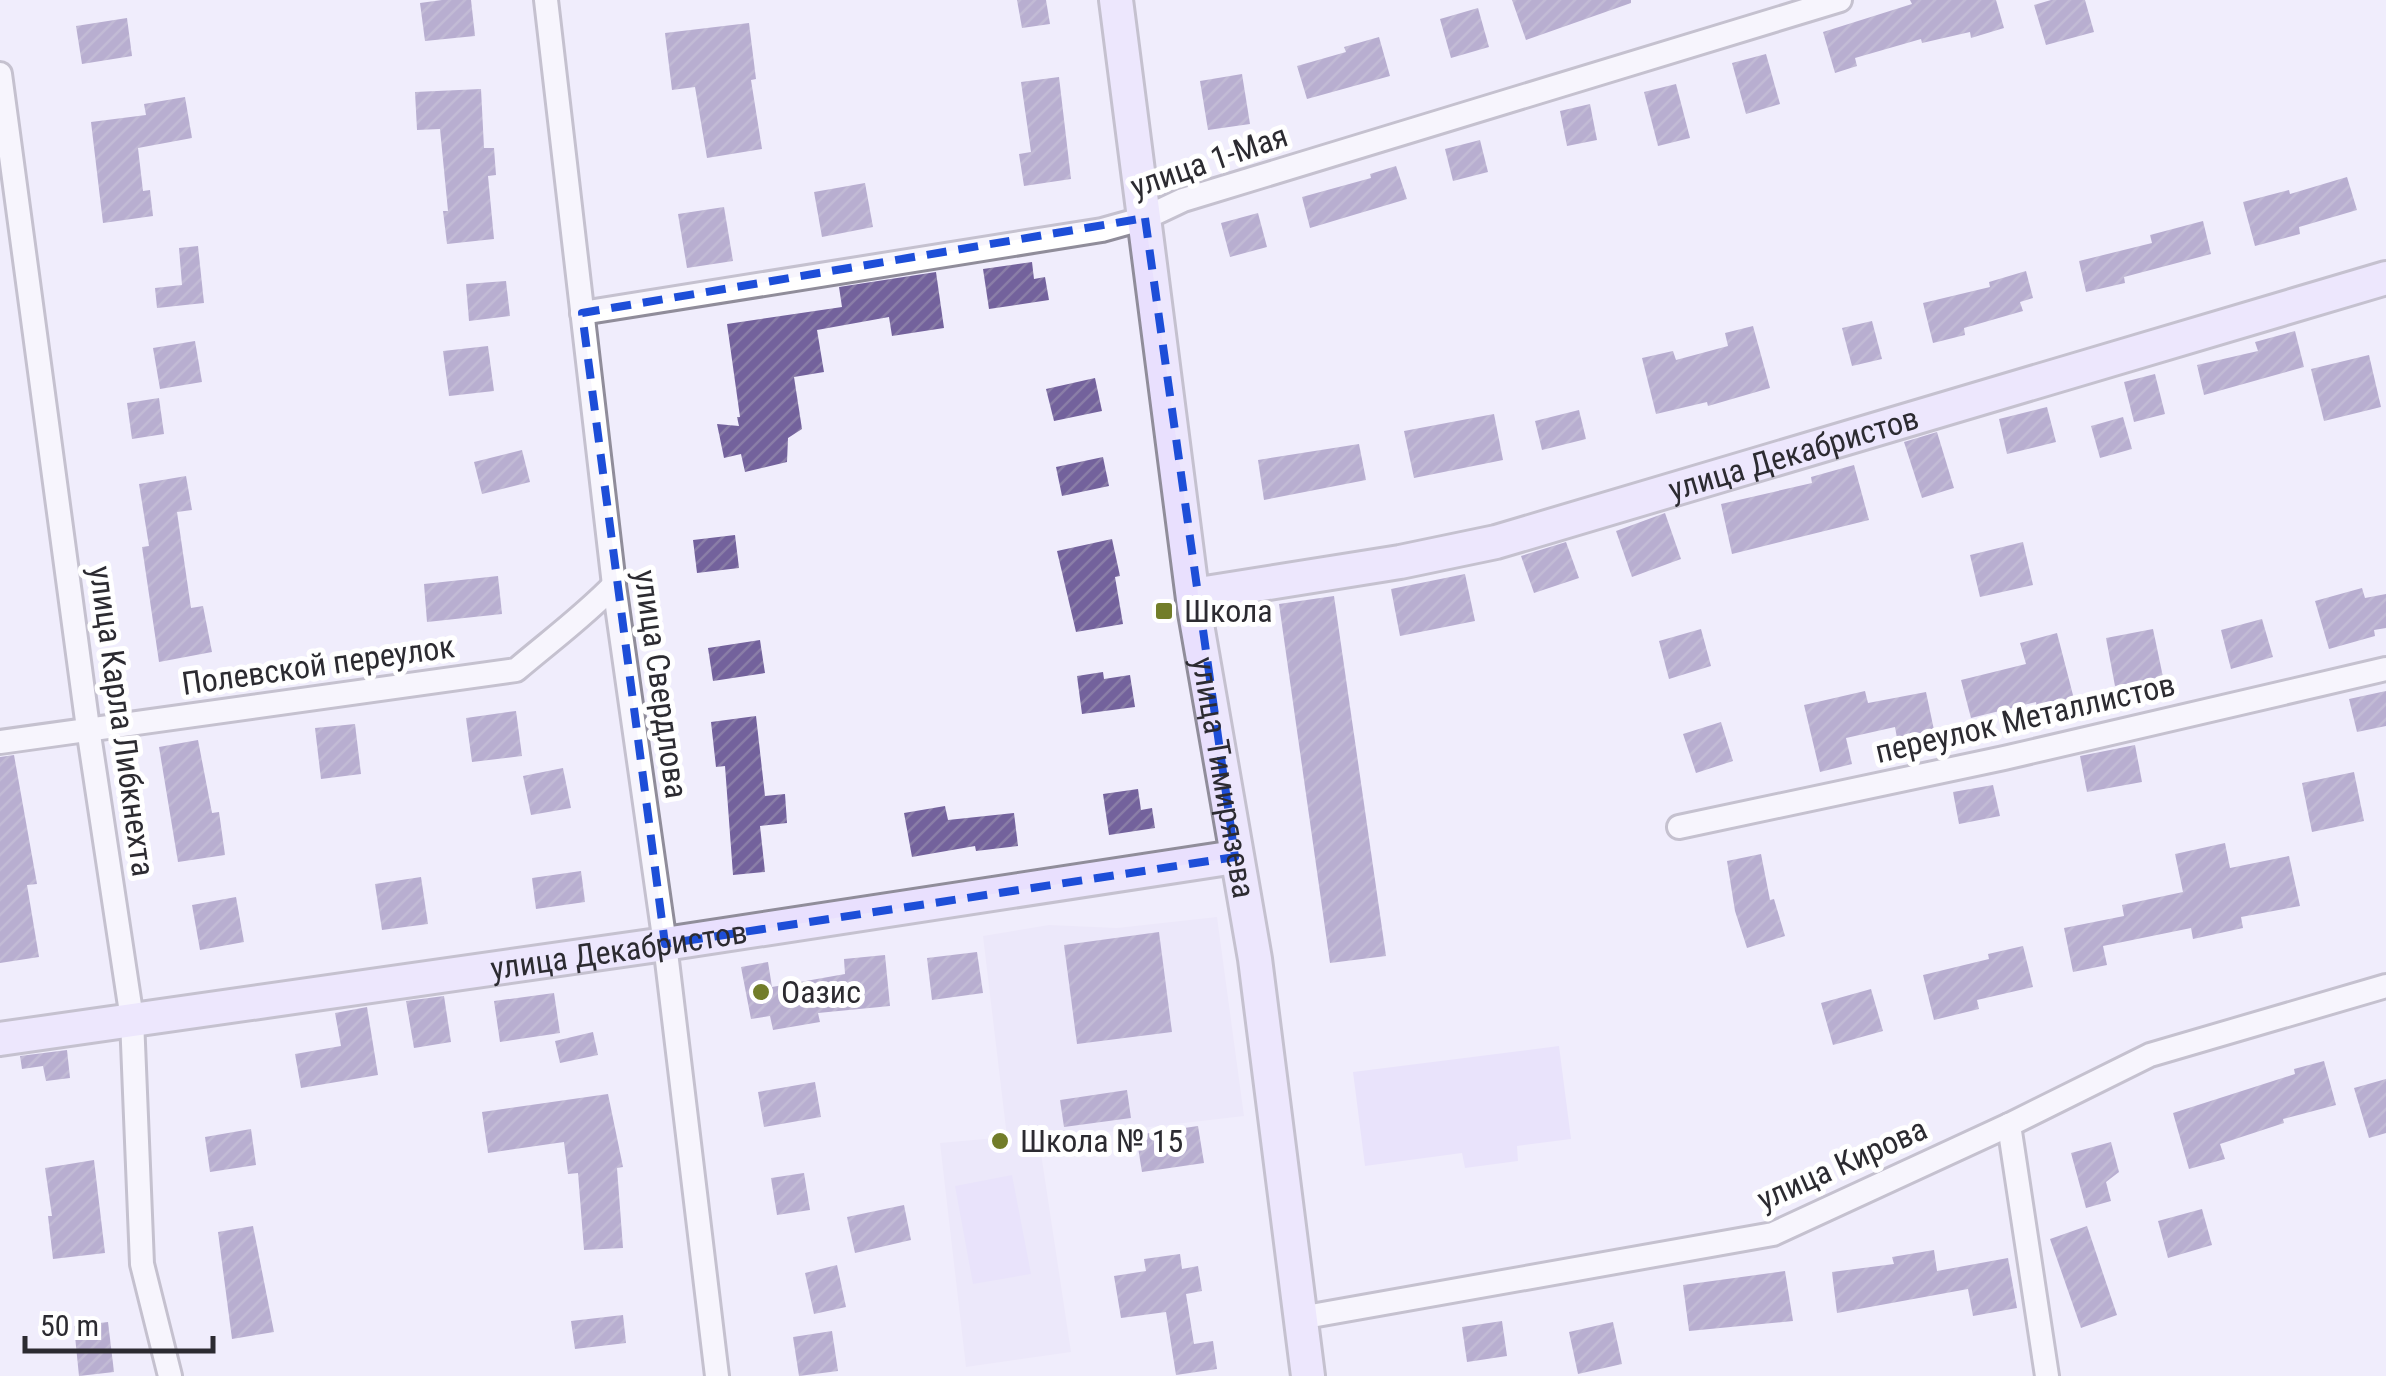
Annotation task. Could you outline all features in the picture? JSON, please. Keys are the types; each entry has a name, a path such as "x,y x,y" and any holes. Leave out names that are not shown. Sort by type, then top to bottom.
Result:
{"street":[{"name":"улица Свердлова","path":"546,0 614,586 665,944 716,1376"},
{"name":"улица Тимирязева","path":"1116,0 1193,595 1255,959 1308,1376"},
{"name":"улица 1-Мая","path":"582,313 1102,230 1145,218 1183,200 1840,0"},
{"name":"улица Карла Либкнехта","path":"0,74 88,728 132,1019 142,1264 170,1376"},
{"name":"улица Декабристов","path":"1193,595 1400,562 1496,542 2386,278"},
{"name":"Полевской переулок","path":"0,742 516,670 557,634 578,622 614,586"},
{"name":"переулок Металлистов","path":"1678,827 2004,758 2386,669"},
{"name":"улица Декабристов","path":"0,1039 1235,857"},
{"name":"улица Кирова","path":"1300,1318 1772,1234 2150,1055 2386,986"},
{"path":"2010,1124 2047,1376"}],"highlighted area":[{"path":"1145,218 1235,857 665,944 582,313"}],"shaded area":[{"name":"Школа № 15","path":"1217,917 1244,1116 1039,1140 1071,1352 966,1367 940,1143 1007,1137 983,936 1049,925 1117,928"},
{"path":"1559,1046 1571,1139 1517,1146 1518,1161 1465,1168 1462,1153 1365,1166 1353,1072"},
{"path":"1012,1175 1031,1274 973,1284 955,1186"}],"building":[{"path":"471,0 475,36 425,41 420,3"},
{"path":"1017,0 1046,0 1050,24 1022,28"},
{"path":"1512,0 1631,0 1631,3 1526,40"},
{"path":"1910,0 1996,0 2004,28 1971,38 1970,32 1922,43 1921,39 1855,58 1857,66 1835,73 1823,32 1912,4"},
{"path":"2051,0 2085,0 2094,32 2046,45 2034,5"},
{"path":"1478,8 1489,47 1451,58 1440,19"},
{"path":"127,18 132,56 82,64 76,26"},
{"path":"749,23 756,79 751,80 762,149 707,158 695,87 672,90 665,33"},
{"path":"1379,37 1390,76 1307,99 1297,66 1346,52 1344,47"},
{"path":"1766,54 1780,104 1746,114 1732,63"},
{"path":"1242,74 1250,124 1208,130 1200,81"},
{"path":"1059,77 1071,179 1024,186 1019,154 1031,152 1021,82"},
{"path":"1676,84 1690,138 1658,146 1644,92"},
{"path":"481,89 484,148 494,148 496,175 488,176 494,239 447,244 443,211 448,211 440,129 417,130 415,92"},
{"path":"185,97 192,138 138,148 143,191 150,190 153,216 103,223 91,122 146,115 144,104"},
{"path":"1590,104 1597,140 1567,146 1560,111"},
{"path":"1480,140 1488,172 1453,181 1445,149"},
{"path":"1396,166 1407,199 1310,228 1302,197 1371,178 1370,174"},
{"path":"2347,177 2357,210 2299,227 2300,234 2255,246 2243,202 2289,190 2290,194"},
{"path":"865,183 873,227 822,237 814,192"},
{"path":"724,207 733,261 687,268 678,214"},
{"path":"1258,213 1267,247 1230,257 1221,223"},
{"path":"2203,221 2211,254 2124,277 2125,283 2086,292 2079,261 2152,243 2150,235"},
{"path":"198,246 204,303 157,308 155,288 182,285 179,248"},
{"path":"1032,262 1034,279 1045,277 1049,300 989,309 983,269"},
{"path":"2026,271 2033,298 2020,302 2023,311 1964,328 1965,335 1933,343 1923,303 1990,287 1989,282"},
{"path":"936,272 944,328 892,336 889,317 817,330 824,372 794,377 802,429 788,438 787,462 745,472 741,454 724,458 717,424 739,426 740,417 727,324 842,307 839,287"},
{"path":"506,281 510,316 469,321 466,284"},
{"path":"1872,321 1882,359 1852,366 1842,328"},
{"path":"1753,326 1770,388 1708,406 1707,402 1656,414 1642,358 1673,351 1676,360 1728,346 1725,333"},
{"path":"2295,331 2304,367 2204,395 2197,365 2258,351 2255,342"},
{"path":"195,341 202,382 160,389 153,348"},
{"path":"488,346 494,391 449,396 443,351"},
{"path":"2369,355 2381,407 2324,421 2311,369"},
{"path":"2155,374 2165,414 2134,422 2124,382"},
{"path":"1095,378 1102,411 1054,421 1046,389"},
{"path":"159,398 164,434 132,439 127,403"},
{"path":"2047,407 2056,442 2007,454 1999,419"},
{"path":"1579,410 1586,439 1542,450 1535,421"},
{"path":"1494,414 1503,460 1414,478 1404,431"},
{"path":"2123,417 2132,449 2100,458 2091,426"},
{"path":"1937,432 1954,488 1922,498 1904,442"},
{"path":"1359,444 1366,480 1264,500 1258,460"},
{"path":"522,450 530,482 482,494 474,462"},
{"path":"1103,457 1109,486 1062,496 1056,467"},
{"path":"1854,465 1869,520 1732,554 1721,504 1812,483 1811,477"},
{"path":"186,476 192,510 177,512 191,608 203,606 212,652 159,662 142,547 149,546 139,484"},
{"path":"1665,513 1681,559 1632,577 1616,531"},
{"path":"735,535 739,568 697,573 693,540"},
{"path":"1112,539 1120,576 1115,577 1123,624 1076,632 1057,551"},
{"path":"1566,542 1579,578 1534,593 1521,556"},
{"path":"2023,542 2033,585 1980,597 1970,555"},
{"path":"1465,574 1475,621 1400,636 1391,589"},
{"path":"498,576 502,614 427,622 424,584"},
{"path":"2362,588 2365,598 2386,594 2386,628 2374,630 2375,636 2329,649 2315,601"},
{"path":"1334,596 1386,956 1330,963 1279,604"},
{"path":"2262,619 2273,657 2231,669 2221,630"},
{"path":"1701,629 1711,666 1669,679 1659,641"},
{"path":"2153,629 2163,677 2115,686 2106,638"},
{"path":"2057,633 2074,699 2037,708 2036,702 1971,718 1961,680 2026,664 2020,643"},
{"path":"760,640 765,673 713,681 708,648"},
{"path":"1103,672 1104,679 1130,675 1135,707 1082,714 1077,676"},
{"path":"1865,691 1868,703 1926,692 1934,730 1897,738 1895,727 1846,738 1852,764 1820,772 1804,705"},
{"path":"2386,691 2386,726 2357,732 2349,699"},
{"path":"516,711 522,756 472,762 466,718"},
{"path":"756,716 765,796 785,794 787,823 760,826 765,872 733,875 725,766 716,767 711,722"},
{"path":"1721,722 1733,761 1696,773 1683,734"},
{"path":"355,724 361,774 321,779 315,728"},
{"path":"198,740 212,813 219,812 225,855 178,862 159,747"},
{"path":"2135,745 2142,782 2087,792 2080,756"},
{"path":"14,755 37,884 27,885 39,957 0,963 0,757"},
{"path":"563,768 571,808 531,815 523,776"},
{"path":"2354,772 2364,821 2312,832 2302,783"},
{"path":"1993,785 2000,816 1959,824 1953,792"},
{"path":"1138,789 1141,810 1152,808 1155,828 1109,835 1103,794"},
{"path":"945,806 948,820 1014,813 1018,846 976,851 975,846 912,857 904,813"},
{"path":"2225,843 2230,868 2289,856 2300,906 2241,917 2243,928 2193,939 2191,928 2103,946 2107,965 2073,972 2064,928 2124,916 2122,905 2183,892 2175,854"},
{"path":"1761,854 1770,900 1774,899 1785,936 1747,948 1735,911 1727,861"},
{"path":"581,871 585,902 536,909 532,878"},
{"path":"421,877 428,924 382,930 375,884"},
{"path":"236,897 244,942 200,950 192,905"},
{"path":"1159,932 1172,1032 1077,1044 1064,945"},
{"path":"2023,946 2033,987 1977,1000 1979,1009 1934,1020 1923,975 1989,959 1988,954"},
{"path":"977,952 983,993 932,1000 927,958"},
{"path":"885,955 890,1006 818,1013 820,1022 773,1030 770,1016 751,1019 741,967 768,962 772,987 845,974 844,959"},
{"path":"1871,989 1883,1031 1833,1045 1821,1003"},
{"path":"554,993 560,1033 500,1042 494,1001"},
{"path":"444,996 451,1042 414,1048 406,1001"},
{"path":"367,1007 378,1075 301,1088 295,1054 341,1046 335,1013"},
{"path":"593,1032 598,1055 560,1063 555,1041"},
{"path":"67,1050 70,1078 46,1081 43,1066 22,1069 20,1056"},
{"path":"2324,1061 2336,1105 2283,1119 2284,1123 2220,1144 2225,1159 2189,1169 2173,1113"},
{"path":"2386,1079 2386,1133 2369,1138 2354,1088"},
{"path":"815,1082 821,1117 764,1127 758,1092"},
{"path":"1127,1090 1131,1118 1064,1127 1060,1100"},
{"path":"608,1094 623,1167 617,1168 623,1248 584,1250 578,1173 568,1174 564,1142 488,1153 482,1112"},
{"path":"1198,1126 1204,1163 1142,1172 1136,1135"},
{"path":"251,1129 256,1165 210,1172 205,1137"},
{"path":"2111,1142 2119,1172 2106,1182 2111,1201 2086,1208 2071,1153"},
{"path":"94,1160 105,1253 53,1259 45,1168"},
{"path":"804,1173 810,1210 777,1215 771,1178"},
{"path":"904,1205 911,1240 855,1253 847,1217"},
{"path":"2202,1209 2212,1245 2168,1258 2158,1221"},
{"path":"253,1226 274,1332 232,1339 218,1232"},
{"path":"2087,1226 2117,1315 2081,1328 2050,1239"},
{"path":"1934,1250 1937,1271 2008,1258 2017,1308 1973,1316 1968,1289 1837,1313 1832,1272 1894,1264 1892,1257"},
{"path":"1180,1254 1182,1269 1198,1266 1202,1291 1186,1294 1194,1344 1213,1341 1217,1369 1176,1375 1166,1312 1121,1318 1114,1276 1146,1271 1144,1259"},
{"path":"837,1265 846,1307 814,1314 805,1273"},
{"path":"1785,1271 1793,1321 1689,1331 1683,1285"},
{"path":"623,1315 626,1343 575,1349 571,1321"},
{"path":"1502,1321 1507,1356 1467,1362 1462,1327"},
{"path":"108,1322 114,1372 79,1376 74,1326"},
{"path":"1613,1322 1622,1364 1578,1374 1569,1332"},
{"path":"832,1331 838,1371 799,1376 793,1337"}],"place":[{"name":"Школа","path":"1164,611"},
{"name":"Оазис","path":"761,992"},
{"name":"Школа № 15","path":"1000,1141"}]}
